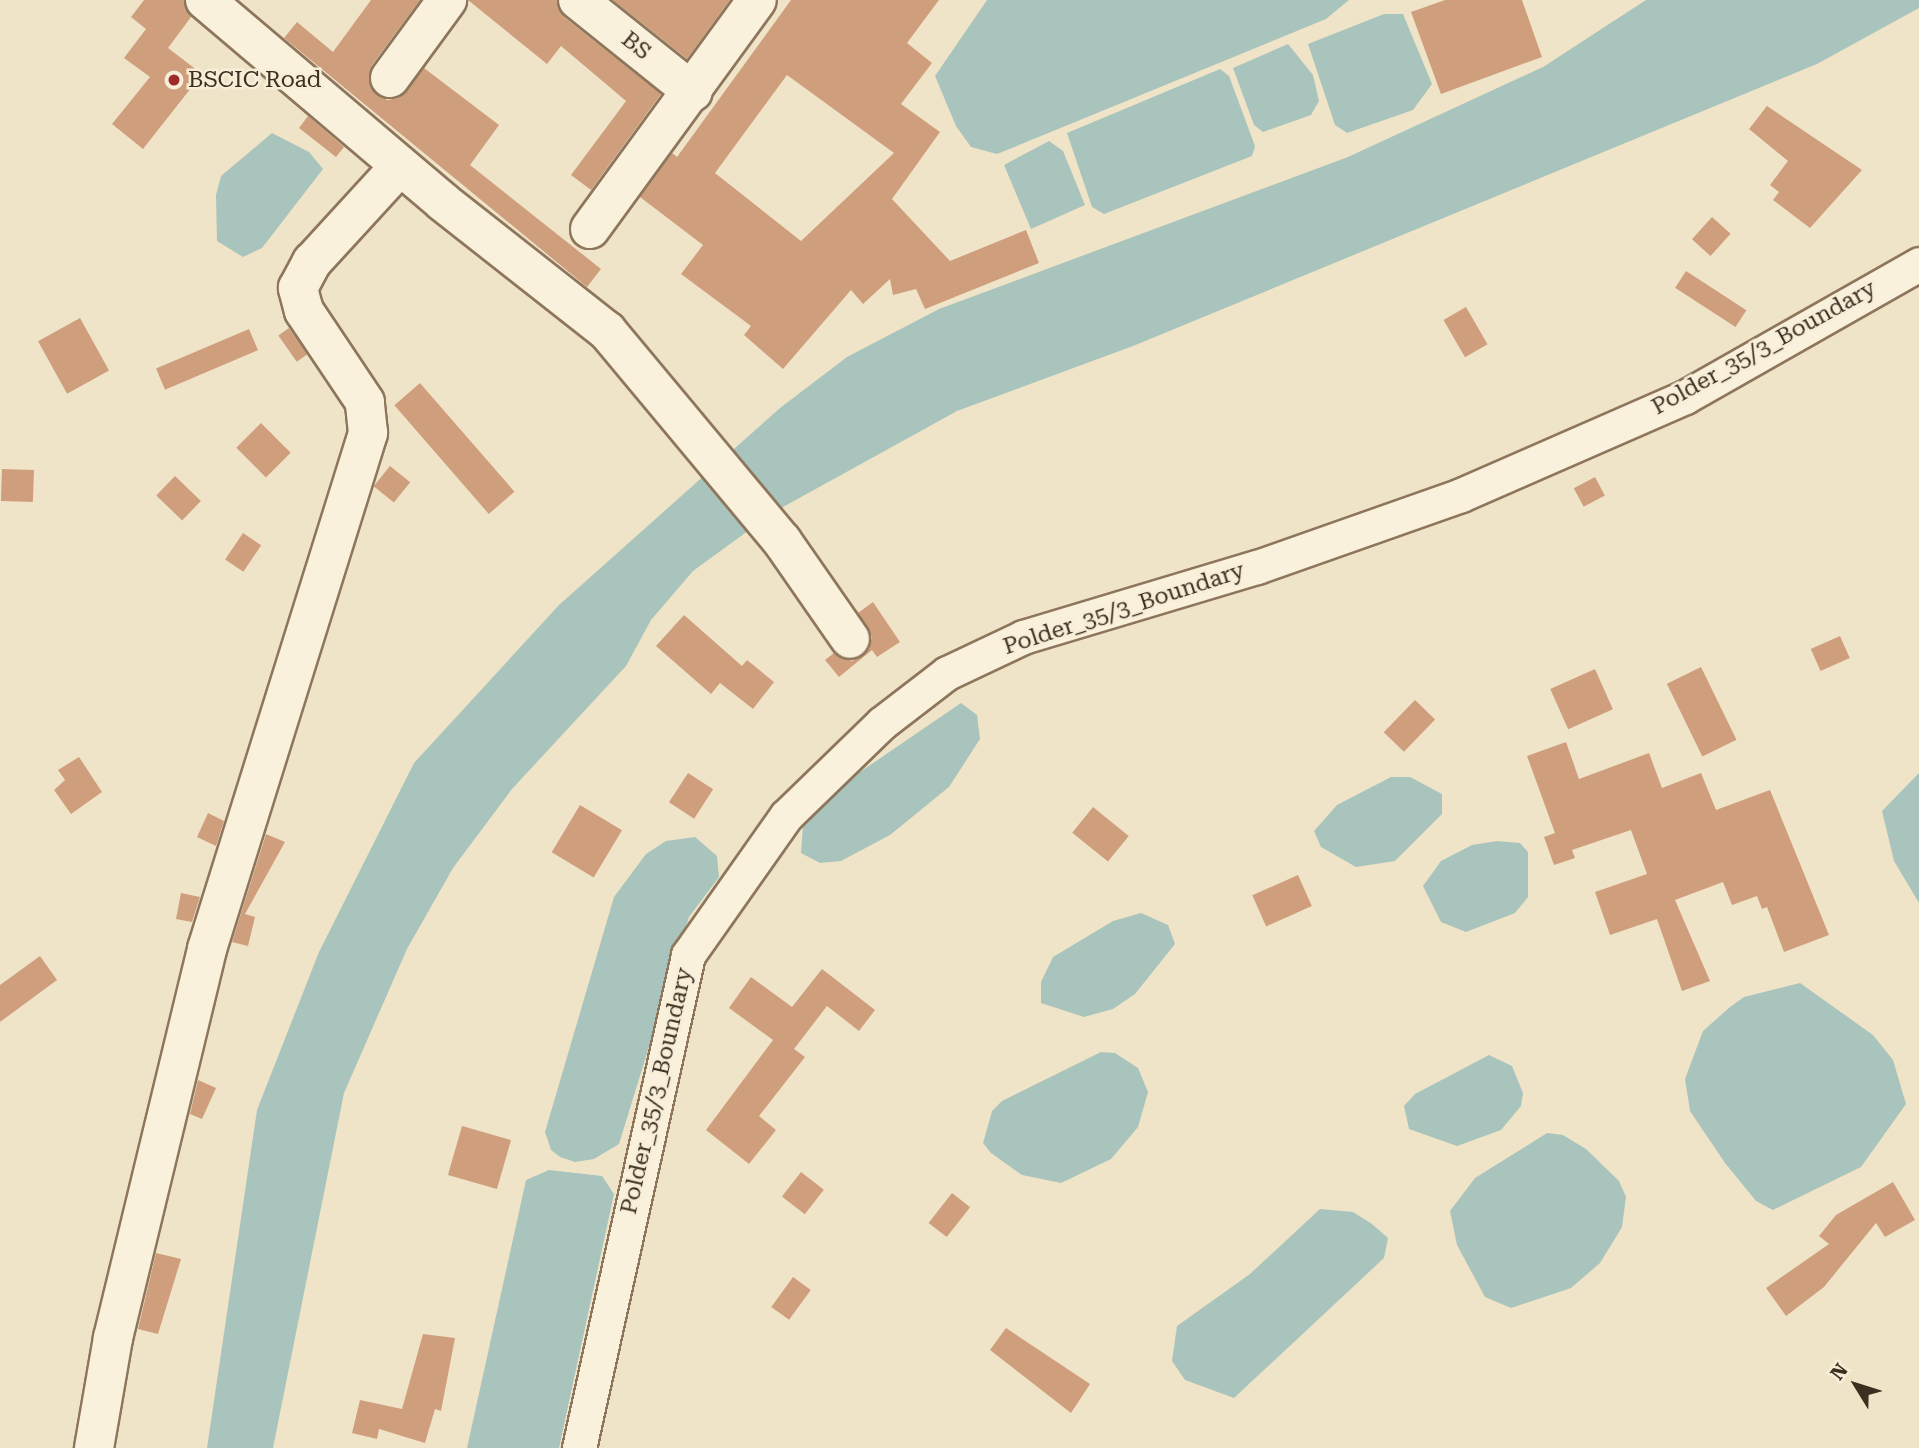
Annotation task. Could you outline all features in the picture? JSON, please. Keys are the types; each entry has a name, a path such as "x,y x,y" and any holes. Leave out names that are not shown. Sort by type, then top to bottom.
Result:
{"street":[{"path":"205,0 400,166 607,331 782,541 850,639"},
{"path":"390,78 447,0"},
{"name":"BS","path":"578,0 693,92"},
{"path":"590,229 693,92 757,0"},
{"path":"94,1448 113,1338 207,949 368,433 365,402 304,311 298,288 312,262 400,166"},
{"name":"Polder_35/3_Boundary","path":"579,1448 688,955 786,816 882,723 947,673 1023,637 1257,567 1461,495 1672,402 1919,264"}],"water":[{"path":"987,0 1349,0 1326,19 997,154 971,147 956,126 935,76"},
{"path":"1646,0 1919,0 1919,8 1817,64 1133,346 957,411 774,512 693,571 651,620 626,666 512,789 453,868 407,949 344,1093 273,1448 207,1448 257,1110 319,952 414,763 559,605 780,408 847,357 939,309 1348,157 1543,67"},
{"path":"1384,14 1403,14 1432,84 1413,110 1347,133 1335,125 1308,44"},
{"path":"1288,44 1313,75 1319,101 1311,115 1263,132 1254,125 1233,68"},
{"path":"1220,69 1229,76 1255,146 1252,156 1104,214 1092,207 1067,133"},
{"path":"272,133 309,152 323,169 262,248 243,257 217,241 216,195 221,176"},
{"path":"1049,141 1063,151 1085,205 1031,229 1004,165"},
{"path":"961,703 977,715 980,739 949,787 890,835 841,861 820,863 801,853 803,825 817,810 860,772"},
{"path":"1919,773 1919,903 1894,861 1882,811"},
{"path":"1391,777 1410,777 1442,794 1442,814 1395,861 1356,867 1321,847 1314,831 1337,805"},
{"path":"695,837 717,856 719,877 689,917 619,1144 594,1159 575,1162 560,1157 551,1150 545,1132 614,897 646,854 666,841"},
{"path":"1497,841 1520,843 1528,852 1528,897 1515,913 1466,932 1441,922 1423,886 1441,861 1472,845"},
{"path":"1141,913 1168,925 1175,944 1135,994 1113,1009 1084,1017 1041,1003 1041,982 1053,957 1113,921"},
{"path":"1800,983 1873,1035 1893,1060 1906,1104 1861,1167 1773,1210 1756,1201 1725,1163 1690,1111 1685,1079 1703,1031 1730,1007 1744,997"},
{"path":"1101,1052 1115,1053 1138,1068 1148,1092 1138,1127 1111,1159 1061,1183 1022,1175 991,1153 983,1143 992,1111 1002,1101"},
{"path":"1489,1055 1512,1066 1523,1093 1521,1106 1501,1130 1457,1146 1409,1129 1404,1106 1415,1094"},
{"path":"1547,1133 1563,1135 1586,1149 1619,1181 1626,1197 1622,1227 1600,1263 1571,1288 1511,1308 1485,1297 1457,1245 1450,1211 1475,1178"},
{"path":"549,1170 602,1176 614,1194 559,1448 467,1448 526,1180"},
{"path":"1320,1209 1353,1212 1372,1224 1388,1238 1384,1258 1234,1398 1185,1380 1172,1361 1177,1326 1250,1274"}],"building":[{"path":"144,0 184,0 191,17 168,48 202,74 143,149 112,124 150,77 124,58 146,29 131,17"},
{"path":"371,0 420,0 372,65 370,87 387,100 398,98 424,68 499,125 470,165 601,269 587,287 284,38 297,22 333,52"},
{"path":"468,0 557,0 564,17 661,94 591,190 571,175 626,101 561,46 547,64"},
{"path":"613,0 730,0 687,59"},
{"path":"791,0 939,0 907,43 932,63 901,104 940,132 892,199 950,261 1026,230 1039,263 925,309 916,289 893,295 890,279 863,304 851,290 783,369 744,335 751,326 681,274 703,245 640,197 672,153 677,157","holes":["787,75 894,153 801,241 715,173"]},
{"path":"1445,0 1522,0 1542,57 1441,94 1411,12"},
{"path":"1767,106 1862,170 1810,228 1773,200 1779,192 1770,185 1788,161 1749,129"},
{"path":"308,116 344,147 336,157 299,128"},
{"path":"1712,217 1731,234 1711,256 1692,239"},
{"path":"1686,271 1746,310 1735,327 1675,288"},
{"path":"1466,307 1488,344 1465,357 1443,320"},
{"path":"80,318 109,370 67,394 38,341"},
{"path":"289,328 307,354 297,362 278,335"},
{"path":"249,329 258,350 165,390 156,368"},
{"path":"420,383 514,492 489,514 394,405"},
{"path":"261,423 291,453 266,477 236,448"},
{"path":"390,466 410,482 394,503 374,486"},
{"path":"2,469 34,470 33,502 1,501"},
{"path":"175,476 201,501 182,520 156,495"},
{"path":"1595,477 1605,496 1584,507 1574,488"},
{"path":"243,533 261,545 243,572 225,560"},
{"path":"873,602 900,642 877,657 872,650 839,677 825,660 834,653 852,661 869,649 872,637 858,613"},
{"path":"684,615 742,666 747,660 774,682 753,709 720,683 711,694 656,646"},
{"path":"1840,636 1850,658 1821,671 1811,649"},
{"path":"1701,667 1737,740 1702,756 1667,684"},
{"path":"1595,669 1613,709 1568,729 1550,689"},
{"path":"1415,700 1435,719 1404,752 1384,732"},
{"path":"1566,742 1579,779 1649,753 1662,788 1701,773 1716,810 1770,790 1829,935 1784,952 1767,907 1762,909 1757,896 1732,905 1723,882 1675,900 1710,981 1682,991 1657,919 1610,935 1595,892 1647,874 1631,830 1572,850 1575,858 1554,865 1544,837 1555,833 1527,756"},
{"path":"79,757 102,792 71,814 54,790 65,780 58,770"},
{"path":"688,773 713,789 694,819 669,802"},
{"path":"580,805 622,830 594,877 552,852"},
{"path":"1093,807 1129,836 1108,862 1072,833"},
{"path":"208,813 224,821 216,846 197,837"},
{"path":"266,834 285,842 245,914 255,917 248,946 232,942"},
{"path":"1298,875 1312,906 1266,926 1252,895"},
{"path":"181,893 200,897 192,922 176,919"},
{"path":"40,956 57,980 0,1022 0,985"},
{"path":"822,969 875,1010 859,1031 827,1006 794,1049 805,1057 759,1116 776,1130 749,1164 706,1130 773,1040 729,1008 751,977 792,1007"},
{"path":"198,1080 216,1088 202,1119 190,1114"},
{"path":"462,1126 511,1140 497,1189 448,1175"},
{"path":"801,1172 824,1190 805,1214 782,1196"},
{"path":"1893,1182 1915,1220 1885,1237 1876,1223 1824,1287 1786,1316 1766,1288 1829,1244 1819,1236 1836,1215"},
{"path":"952,1193 970,1207 947,1237 929,1223"},
{"path":"156,1253 181,1259 158,1334 138,1329"},
{"path":"793,1277 811,1290 789,1320 771,1307"},
{"path":"1006,1328 1090,1384 1071,1413 990,1350"},
{"path":"423,1334 455,1338 441,1411 435,1409 425,1443 379,1429 377,1439 352,1433 360,1400 402,1409"}],"place":[{"name":"BSCIC Road","path":"174,80"}]}
